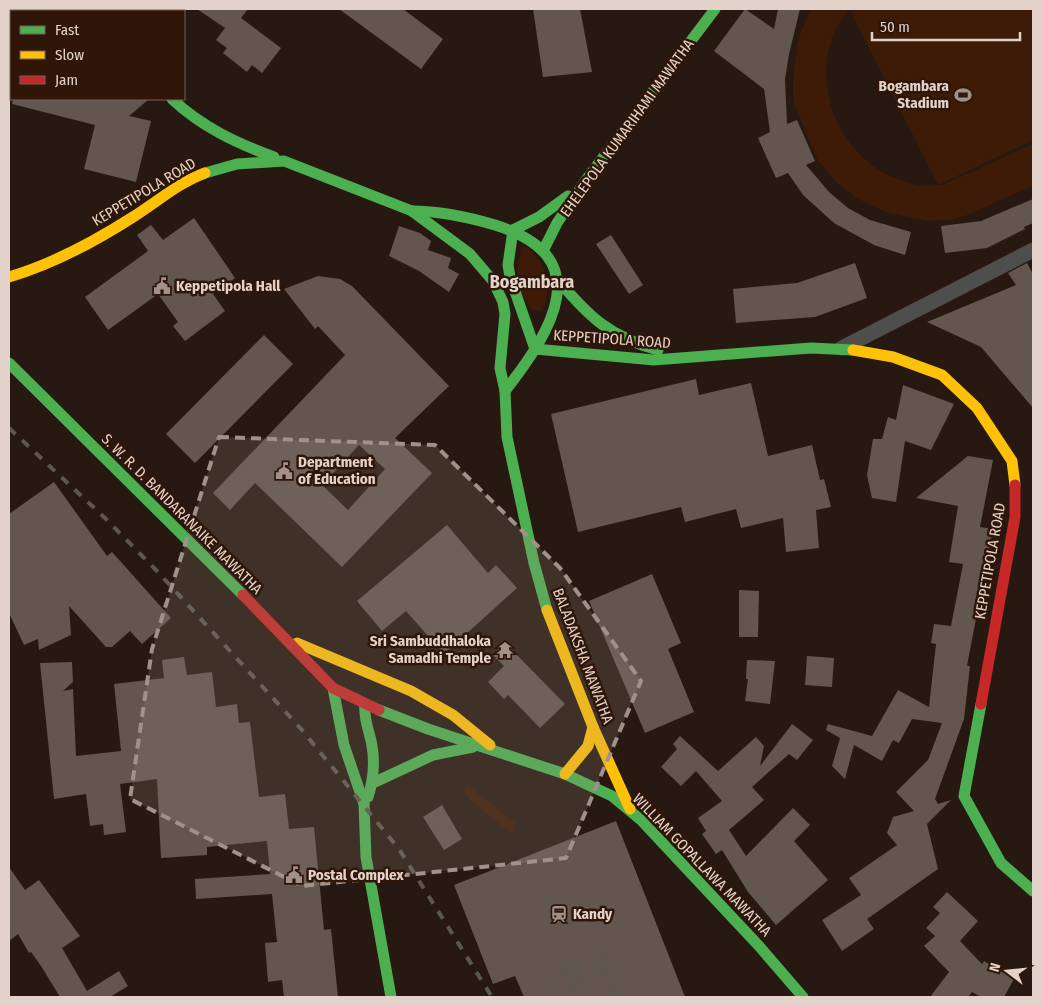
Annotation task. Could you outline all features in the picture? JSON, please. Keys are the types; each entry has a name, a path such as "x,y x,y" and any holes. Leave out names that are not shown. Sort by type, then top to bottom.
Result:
{"main road":[{"name":"EHELEPOLA KUMARIHAMI MAWATHA","path":"544,249 557,223 586,180 715,9"},
{"path":"173,100 187,114 223,137 284,161"},
{"name":"KEPPETIPOLA ROAD","path":"9,277 55,260 132,218 194,178 209,171 245,162 284,161 412,211 478,261 487,270 499,292"},
{"path":"535,349 510,278 508,266 513,230 550,211 586,180"},
{"name":"KEPPETIPOLA ROAD","path":"412,211 428,211 497,224 531,238 544,249"},
{"path":"505,391 535,349 556,309 558,280 550,256 544,249"},
{"name":"KEPPETIPOLA ROAD","path":"558,280 590,317 612,334 634,344 686,357"},
{"name":"BALADAKSHA MAWATHA","path":"499,292 505,314 500,368 505,391 507,437 536,571 548,612 593,727 630,809"},
{"name":"KEPPETIPOLA ROAD","path":"535,349 654,360 811,348 842,348 894,357 942,375 977,408 1012,461 1016,494 1015,517 964,796 1001,863 1033,891"},
{"name":"S. W. R. D. BANDARANAIKE MAWATHA","path":"9,363 285,637 333,688"},
{"path":"285,637 319,654 411,691 453,716 502,754"},
{"path":"333,688 344,745 364,804"},
{"name":"WILLIAM GOPALLAWA MAWATHA","path":"333,688 365,704 478,747 565,774 612,796 630,809 803,997"},
{"path":"365,704 364,721 372,746 373,783 364,804 363,822 366,857 391,997"},
{"path":"565,774 583,754 592,736 593,727"},
{"name":"WILLIAM GOPALLAWA MAWATHA","path":"373,783 421,757 452,748 478,747"}],"street":[{"path":"842,348 1033,250"}],"highlighted area":[{"path":"219,437 435,445 560,568 641,681 566,858 302,886 130,799 152,649"}],"shaded area":[{"path":"811,9 849,9 835,31 828,56 827,82 831,107 842,131 857,151 876,168 900,180 914,184 924,186 943,185 1033,144 1033,186 965,216 949,220 928,221 885,212 858,199 837,183 817,159 793,102 793,76 799,37"},
{"name":"Bogambara Stadium","path":"858,9 1033,9 1033,140 938,185 851,12"},
{"path":"526,246 540,261 545,272 547,294 541,311 531,309 516,283 521,247"},
{"path":"465,787 470,787 515,823 514,832 509,832 466,796 464,792"}],"building":[{"path":"197,9 248,9 241,18 281,48 262,73 252,65 247,72 223,53 227,48 216,40 225,28"},
{"path":"339,9 403,9 443,39 421,69"},
{"path":"533,9 580,9 592,72 543,77"},
{"path":"745,9 774,29 778,9 800,9 785,79 787,124 797,120 815,161 806,165 829,192 848,208 870,220 911,232 905,255 874,245 834,223 803,195 788,173 776,178 758,138 770,132 764,89 714,51"},
{"path":"13,100 148,100 129,116 151,121 136,182 84,169 95,125 12,104"},
{"path":"1033,199 1033,223 1024,227 1025,229 987,248 945,253 941,226 981,221"},
{"name":"Keppetipola Hall","path":"194,218 235,278 213,294 225,311 185,341 173,326 178,322 158,294 108,330 85,297 148,251 137,235 151,225 163,240"},
{"path":"399,226 420,233 431,241 428,250 451,258 448,268 459,274 449,292 419,271 389,256"},
{"path":"611,235 643,285 629,294 596,244"},
{"path":"855,263 867,298 815,317 736,323 733,289 797,283"},
{"path":"1027,263 1033,274 1033,408 981,347 927,322 1016,285 1008,273"},
{"name":"Department of Education","path":"318,276 340,279 352,286 449,386 395,438 432,473 342,567 255,483 230,510 213,493 345,355 318,326 315,329 284,289","holes":["359,445 385,469 348,510 322,485"]},
{"path":"264,335 293,364 195,463 166,434"},
{"path":"696,379 699,395 751,383 768,456 812,445 820,480 824,479 831,507 816,510 819,548 786,552 783,518 741,528 736,509 685,522 681,507 578,532 551,414"},
{"path":"903,385 954,404 931,450 905,441 896,502 872,498 867,475 873,439 882,439 888,417 896,420"},
{"path":"968,456 993,460 980,527 993,529 967,666 970,666 964,719 935,799 938,804 951,800 927,824 938,869 867,919 874,929 842,951 822,920 861,895 849,878 897,845 887,833 893,817 914,811 896,792 928,760 942,723 912,719 899,743 893,740 882,761 854,745 845,779 832,766 840,738 826,730 828,724 872,736 898,690 929,707 936,644 931,643 934,624 951,626 963,564 949,562 958,506 916,498"},
{"path":"54,482 107,556 112,552 171,618 142,644 130,631 112,647 106,647 69,606 71,635 39,650 38,639 24,645 9,613 9,514"},
{"path":"447,525 488,573 496,565 517,588 444,654 406,611 382,631 357,601"},
{"path":"652,574 681,643 668,649 694,712 645,733 589,601"},
{"path":"739,590 759,591 758,637 739,637"},
{"path":"505,643 565,704 540,728 508,695 504,699 488,682 504,666 493,655"},
{"path":"807,656 834,658 832,687 805,685"},
{"path":"184,657 187,675 212,672 216,707 237,704 239,723 250,722 259,797 285,794 289,829 314,827 324,930 331,929 338,997 284,997 282,980 268,982 265,943 277,942 272,894 196,899 195,879 270,874 267,841 207,847 207,855 161,858 157,779 120,784 126,832 104,835 103,824 90,826 86,794 54,799 40,663 72,662 73,682 63,691 73,689 76,756 121,751 114,684 164,678 162,660"},
{"path":"747,660 775,661 770,704 745,701 748,679 746,679"},
{"path":"792,724 813,740 797,760 789,754 752,787 764,800 729,830 746,856 793,808 810,825 794,841 828,880 776,925 748,892 722,850 716,854 702,834 706,831 698,818 722,801 696,771 681,786 661,767 677,749 673,744 680,736 718,771 756,737 764,746 760,766"},
{"path":"442,805 462,839 444,850 423,817"},
{"name":"Kandy","path":"616,821 685,997 524,997 515,976 493,984 454,885"},
{"path":"9,867 25,890 39,880 80,936 62,948 87,991 119,971 128,986 110,997 60,997 18,934 9,941"},
{"path":"947,892 978,921 960,941 982,964 984,961 1014,979 1004,997 981,997 972,992 968,997 930,997 949,972 924,946 935,936 926,928 940,913 933,907"}],"railway":[{"path":"9,428 106,519 157,571 302,730 399,849 492,997"},
{"path":"599,953 616,997"},
{"path":"575,962 589,997"},
{"path":"564,967 577,997"},
{"path":"552,979 559,997"}],"traffic: fast":[{"path":"544,249 557,223 586,180 715,9"},
{"path":"173,100 207,126 246,146 274,157"},
{"path":"205,173 237,164 284,161 412,211 470,254 493,281 503,302 505,314 500,368 505,391 507,437 534,563 547,610"},
{"path":"513,230 539,217 568,196"},
{"path":"412,211 454,215 495,225 527,239 547,256 556,276 557,298 550,321 538,344 505,391"},
{"path":"513,230 508,265 510,277 535,349"},
{"path":"558,280 580,305 613,332 626,339 658,350"},
{"path":"535,349 654,360 811,348 853,350"},
{"path":"9,363 243,595"},
{"path":"333,688 344,745 364,804"},
{"path":"365,704 365,715 373,759 368,797"},
{"path":"981,704 964,796 1001,863 1033,891"},
{"path":"379,710 428,729 565,774 612,796 641,820 759,946 803,997"},
{"path":"373,783 433,755 473,747"},
{"path":"364,804 366,857 391,997"}],"traffic: slow":[{"path":"9,277 41,266 88,244 133,217 177,187 205,173"},
{"path":"853,350 893,357 942,375 977,408 1012,461 1015,485"},
{"path":"547,610 593,727 630,809"},
{"path":"297,643 411,691 453,715 490,745"},
{"path":"565,774 588,746 593,727"}],"traffic: jam":[{"path":"981,704 1015,517 1015,485"},
{"path":"243,595 333,688 379,710"}],"place":[{"name":"Bogambara Stadium","path":"963,95"},
{"name":"Keppetipola Hall","path":"162,286"},
{"name":"Department of Education","path":"284,471"},
{"name":"Sri Sambuddhaloka Samadhi Temple","path":"505,650"},
{"name":"Postal Complex","path":"294,875"},
{"name":"Kandy","path":"559,914"}],"district":[{"name":"Bogambara","path":"532,282"}]}
